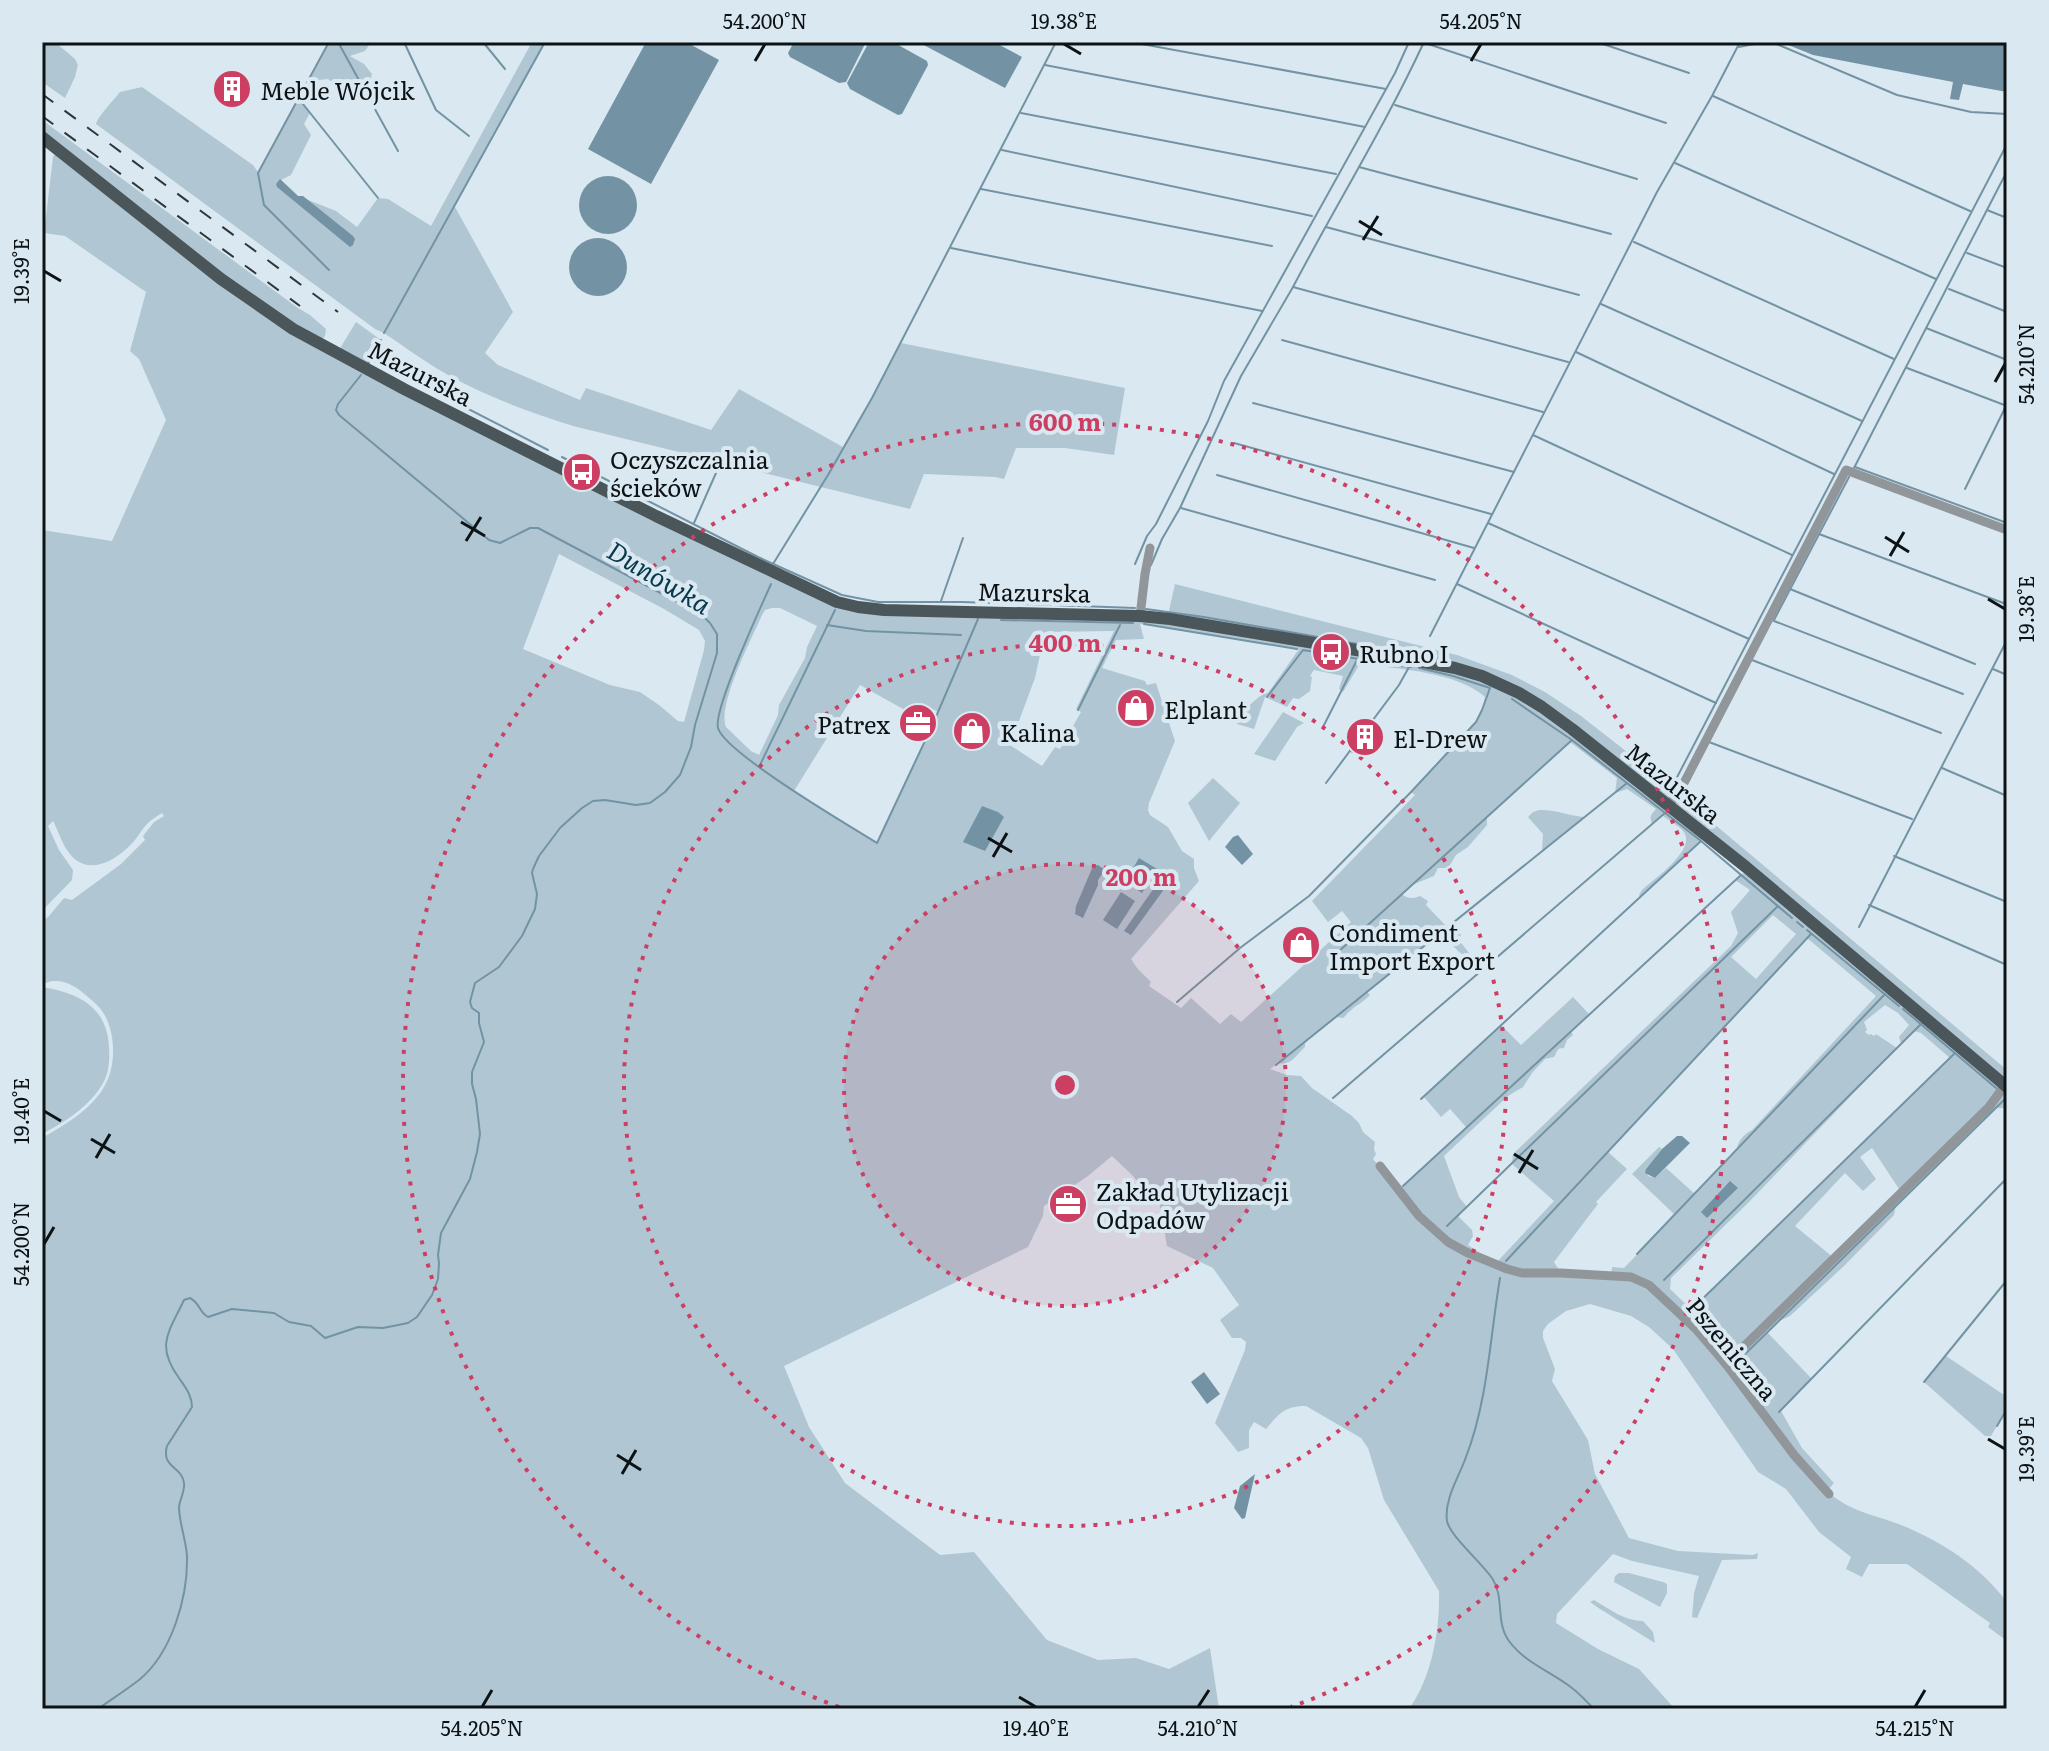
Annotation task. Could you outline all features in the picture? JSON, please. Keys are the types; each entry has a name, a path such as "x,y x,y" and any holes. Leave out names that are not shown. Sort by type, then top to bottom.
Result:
{"main road":[{"name":"Mazurska","path":"42,137 231,286 293,329 537,456 820,595 851,606 884,610 1140,616 1455,668 1519,693 1550,712 1746,867 2006,1086"}],"street":[{"path":"1669,806 1685,781 1846,470 2007,530"},
{"path":"1140,616 1150,548"},
{"path":"1726,1364 1989,1107 2006,1086"},
{"name":"Pszeniczna","path":"1380,1166 1419,1216 1448,1242 1507,1269 1522,1273 1631,1277 1642,1281 1691,1323 1726,1364 1766,1420 1829,1494"}],"shaded area":[{"path":"42,42 55,42 78,65 65,98 42,82"},
{"path":"329,42 371,42 365,51 350,56 364,64 372,74 368,90 353,88 344,92 328,79 319,80 302,91"},
{"path":"532,42 545,42 455,207 513,312 485,353 498,365 580,400 586,388 711,430 739,389 843,447 901,343 1125,388 1114,455 1065,448 1016,448 1004,479 924,474 910,509 573,426 486,394 429,364 375,329 96,124 120,92 142,87 253,165 258,172 298,99 310,113 304,124 311,135 291,175 281,180 298,196 336,211 357,227 378,198 388,199 431,226"},
{"path":"646,42 686,42 719,60 651,184 588,149"},
{"path":"794,42 866,42 846,82 839,83 790,57 788,53"},
{"path":"869,42 893,42 927,61 928,65 902,114 898,115 850,89 847,83"},
{"path":"918,42 994,42 1022,57 1005,88"},
{"path":"1781,42 2007,42 2007,92 1963,84 1959,100 1950,99 1953,82 1813,55"},
{"path":"42,120 310,315 326,329 322,340 259,302 42,131"},
{"path":"56,152 240,299 836,606 1147,620 1423,665 1483,681 1545,713 1703,838 1640,897 1642,890 1680,855 1686,838 1683,831 1662,815 1652,824 1651,816 1656,809 1627,789 1615,793 1617,778 1570,742 1487,817 1487,825 1450,865 1438,868 1434,876 1412,885 1402,894 1410,898 1420,896 1428,901 1426,905 1447,927 1460,933 1458,939 1472,960 1459,952 1441,933 1436,941 1420,949 1397,971 1394,970 1367,992 1370,995 1343,1018 1336,1017 1305,1042 1305,1047 1293,1059 1270,1069 1301,1076 1312,1088 1352,1116 1375,1142 1373,1159 1399,1190 1466,1127 1450,1109 1441,1117 1424,1097 1501,1025 1521,1045 1573,997 1589,1014 1571,1031 1573,1035 1564,1048 1558,1049 1554,1057 1545,1059 1523,1087 1508,1096 1444,1156 1459,1197 1467,1207 1458,1216 1472,1230 1473,1236 1468,1245 1495,1264 1554,1201 1512,1164 1513,1154 1731,946 1738,933 1731,912 1750,890 1735,880 1745,872 2007,1091 2007,1108 1995,1108 1896,1205 1894,1215 1844,1266 1790,1316 1767,1332 1812,1379 1781,1411 1802,1448 1834,1483 1827,1491 1853,1508 1931,1539 1972,1566 2007,1602 2007,1641 1988,1627 1990,1623 1907,1564 1869,1564 1862,1577 1846,1569 1851,1557 1819,1532 1786,1489 1758,1472 1673,1349 1649,1327 1631,1316 1590,1304 1566,1311 1548,1324 1543,1338 1555,1369 1552,1381 1588,1440 1595,1474 1629,1538 1678,1551 1758,1553 1757,1559 1722,1560 1697,1618 1692,1617 1699,1576 1613,1554 1557,1614 1556,1623 1639,1669 1675,1709 1409,1709 1424,1683 1433,1653 1439,1591 1384,1500 1368,1448 1361,1438 1306,1406 1292,1407 1283,1412 1266,1429 1254,1422 1249,1430 1249,1448 1238,1452 1215,1423 1246,1342 1241,1338 1232,1338 1220,1320 1239,1305 1213,1268 1167,1246 1159,1201 1147,1194 1112,1156 1044,1206 1043,1216 1028,1247 784,1366 809,1427 845,1483 940,1555 974,1552 1047,1640 1098,1660 1136,1658 1169,1669 1210,1648 1219,1709 42,1709 42,1138 79,1114 102,1091 112,1065 113,1047 108,1021 94,1002 65,982 42,984 42,922 64,898 72,900 121,864 145,840 143,836 154,822 164,816 162,813 149,823 120,854 102,864 92,865 75,859 65,847 53,821 48,826 73,870 72,880 42,911 42,530 112,541 166,420 139,359 130,351 146,292 65,236 44,233","holes":["559,554 664,609 699,630 705,641 684,722 678,721 640,692 610,685 523,649","780,608 817,626 759,755 726,727 725,717 726,703 737,671 765,610","1140,624 1299,649 1268,693 1240,710 1237,724 1254,729 1265,697 1287,707 1293,698 1299,699 1310,691 1310,676 1314,670 1343,676 1339,689 1343,692 1358,667 1367,664 1445,677 1485,697 1476,722 1411,792 1415,795 1312,901 1328,922 1342,911 1351,922 1241,1022 1231,1014 1220,1024 1191,998 1181,1008 1149,986 1151,982 1131,959 1199,881 1194,859 1182,851 1168,827 1150,815 1148,810 1175,741 1156,683 1147,685 1145,681 1102,668 1116,640 1144,639","1114,631 1076,709 1081,712 1060,749 1055,747 1042,766 1010,745 1035,678 1045,632","860,685 912,714 922,703 938,712 877,843 794,791","1773,915 1796,934 1756,979 1731,957","1807,938 1876,996 1743,1137 1738,1148 1695,1194 1666,1168 1655,1178 1648,1176 1646,1169 1662,1149 1659,1147 1632,1174 1675,1215 1624,1268 1612,1267 1611,1275 1561,1273 1554,1262 1598,1204 1596,1202 1627,1169 1608,1152","1885,1005 1909,1025 1899,1037 1901,1043 1914,1031 1921,1033 1950,1058 1691,1309 1670,1289 1671,1278 1897,1048 1876,1034 1865,1032 1864,1022","1872,1148 1901,1192 1834,1258 1795,1226 1845,1173 1863,1191 1876,1179 1860,1157"]},
{"path":"608,176 619,178 628,185 635,194 635,216 628,225 619,232 608,234 597,232 588,225 581,216 579,205 581,194 588,185 597,178"},
{"path":"280,179 353,236 353,245 350,247 277,187"},
{"path":"598,238 609,240 618,247 625,256 625,278 618,287 609,294 598,296 587,294 578,287 571,278 569,267 571,256 578,247 587,240"},
{"path":"356,322 381,340 367,365 339,350"},
{"path":"1175,584 1457,655 1512,675 1545,692 1645,766 2007,1070 2007,1082 1506,682 1168,615"},
{"path":"1283,712 1304,723 1297,727 1275,761 1254,754"},
{"path":"1213,778 1240,803 1209,841 1188,803"},
{"path":"982,806 1004,817 985,851 963,842"},
{"path":"1539,810 1585,817 1542,852 1543,834 1528,817"},
{"path":"1238,835 1253,854 1242,865 1225,847"},
{"path":"1139,858 1157,869 1142,893 1125,882"},
{"path":"1098,865 1105,870 1083,918 1075,914 1076,906 1093,866"},
{"path":"1163,875 1170,881 1131,935 1124,931"},
{"path":"1121,892 1135,901 1117,929 1103,920"},
{"path":"42,987 78,998 96,1012 107,1033 109,1058 105,1078 95,1095 74,1114 42,1134"},
{"path":"1677,1136 1690,1143 1655,1178 1645,1173 1662,1149"},
{"path":"1730,1181 1738,1188 1707,1218 1701,1212"},
{"path":"1946,1356 2007,1397 2007,1409 1991,1436 1985,1436 1924,1382"},
{"path":"1204,1372 1220,1394 1207,1404 1191,1382"},
{"path":"1255,1474 1245,1518 1242,1519 1234,1508 1240,1486"},
{"path":"1619,1573 1667,1584 1667,1593 1660,1607 1614,1582"},
{"path":"1594,1600 1624,1617 1643,1621 1653,1632 1655,1643 1590,1602"}],"waterway":[{"path":"329,42 258,173 264,205 329,270"},
{"path":"338,42 398,151"},
{"path":"404,42 436,110 469,136"},
{"path":"483,42 505,69"},
{"name":"Dunówka","path":"384,333 545,42"},
{"path":"773,564 872,398 1056,42"},
{"path":"1131,42 1386,89"},
{"path":"1135,564 1208,421 1224,381 1395,73 1409,42"},
{"path":"1293,287 1377,135 1424,42"},
{"path":"1597,42 1689,73"},
{"path":"1430,636 1657,192 1740,42"},
{"path":"1739,47 1764,42"},
{"path":"1772,42 1897,95 1971,112 2007,114"},
{"path":"1425,43 1666,123"},
{"path":"1045,65 1365,127"},
{"path":"1713,96 1970,211"},
{"path":"299,99 378,198"},
{"path":"1395,105 1637,179"},
{"path":"1021,113 1336,174"},
{"path":"1674,783 2007,144"},
{"path":"1002,150 1312,216"},
{"path":"1675,163 1936,279"},
{"path":"1359,167 1611,234"},
{"path":"1854,468 2007,176"},
{"path":"981,189 1272,246"},
{"path":"1987,210 2007,218"},
{"path":"1326,227 1579,295"},
{"path":"1634,242 1894,359"},
{"path":"951,248 1262,311"},
{"path":"1967,253 2007,268"},
{"path":"1151,565 1241,376 1293,287 1568,362"},
{"path":"1949,289 2007,312"},
{"path":"1601,304 1862,421"},
{"path":"1926,328 2007,360"},
{"name":"Dunówka","path":"368,364 381,340"},
{"path":"1282,340 1543,412"},
{"path":"1576,352 1834,474"},
{"path":"371,359 548,450"},
{"path":"1907,368 2007,406"},
{"name":"Dunówka","path":"98,1709 151,1669 169,1640 185,1589 187,1556 179,1507 184,1483 180,1473 169,1463 166,1453 167,1446 192,1407 188,1391 172,1366 166,1347 169,1330 184,1300 193,1300 208,1317 232,1309 274,1313 289,1322 311,1326 325,1338 358,1327 383,1328 408,1323 417,1317 432,1295 438,1279 441,1233 470,1179 477,1152 480,1134 472,1072 484,1042 479,1013 470,1002 475,983 499,967 522,936 535,909 537,894 533,869 560,828 593,801 636,805 650,803 680,775 691,747 717,653 717,634 702,615 538,528 530,528 500,543 489,540 339,415 336,410 338,404 361,375"},
{"path":"1253,403 1514,472"},
{"path":"1965,489 2005,408"},
{"path":"1533,435 1792,555"},
{"path":"1234,443 1491,514"},
{"path":"562,457 758,557 842,595 878,602 1135,608"},
{"path":"1855,467 2007,523"},
{"path":"694,523 716,473"},
{"path":"1217,475 1474,548"},
{"path":"1774,620 1849,477"},
{"path":"1181,508 1435,580"},
{"path":"1488,523 1749,639"},
{"path":"1819,534 2006,604"},
{"path":"941,601 963,538"},
{"path":"771,584 730,680 718,717 718,728 742,754 764,771 877,843 978,619"},
{"path":"1457,584 1716,703"},
{"path":"1790,589 1975,664"},
{"path":"1146,609 1397,651"},
{"path":"759,767 835,610"},
{"path":"1001,620 1133,623"},
{"path":"1774,621 1963,694"},
{"path":"1144,624 1297,649"},
{"path":"827,625 866,631 961,635"},
{"path":"1078,710 1120,625"},
{"path":"1859,927 2007,640"},
{"path":"1267,697 1303,650 1359,659"},
{"path":"1323,727 1357,660"},
{"path":"1752,660 1941,733"},
{"path":"1367,661 1411,667"},
{"path":"1326,783 1409,667"},
{"path":"1177,1002 1240,948 1309,896 1476,722 1490,688 1419,668"},
{"path":"1993,669 2007,675"},
{"path":"1512,699 1572,740 1701,841 1792,918"},
{"path":"1337,953 1572,740"},
{"path":"1709,742 1912,819"},
{"path":"1942,768 2007,796"},
{"path":"1276,1065 1627,783"},
{"path":"1333,1098 1665,813"},
{"path":"1421,1099 1701,841"},
{"path":"1894,856 2007,902"},
{"path":"1403,1186 1741,875"},
{"path":"1869,905 2007,965"},
{"path":"1447,1226 1778,906"},
{"path":"1797,922 1803,927"},
{"path":"1807,930 1899,1006"},
{"path":"1506,1261 1811,934"},
{"path":"1637,1254 1885,994"},
{"path":"1903,1009 1996,1088"},
{"path":"1664,1280 1921,1024"},
{"path":"1690,1311 1955,1053"},
{"path":"1737,1362 2007,1097"},
{"path":"1779,1412 2007,1178"},
{"path":"1500,1278 1479,1413 1450,1496 1447,1521 1496,1585 1502,1626 1515,1649 1575,1690 1594,1709"},
{"path":"1924,1382 2007,1280"},
{"path":"1997,1426 2007,1409"}],"railway":[{"path":"42,94 338,312"},
{"path":"42,116 300,306"}],"place":[{"name":"Meble Wójcik","path":"232,89"},
{"name":"Oczyszczalnia ścieków","path":"582,472"},
{"name":"Rubno I","path":"1331,652"},
{"name":"Elplant","path":"1136,708"},
{"name":"Patrex","path":"918,723"},
{"name":"Kalina","path":"972,731"},
{"name":"El-Drew","path":"1365,737"},
{"name":"Condiment Import Export","path":"1301,945"},
{"name":"Zakład Utylizacji Odpadów","path":"1068,1204"}]}
